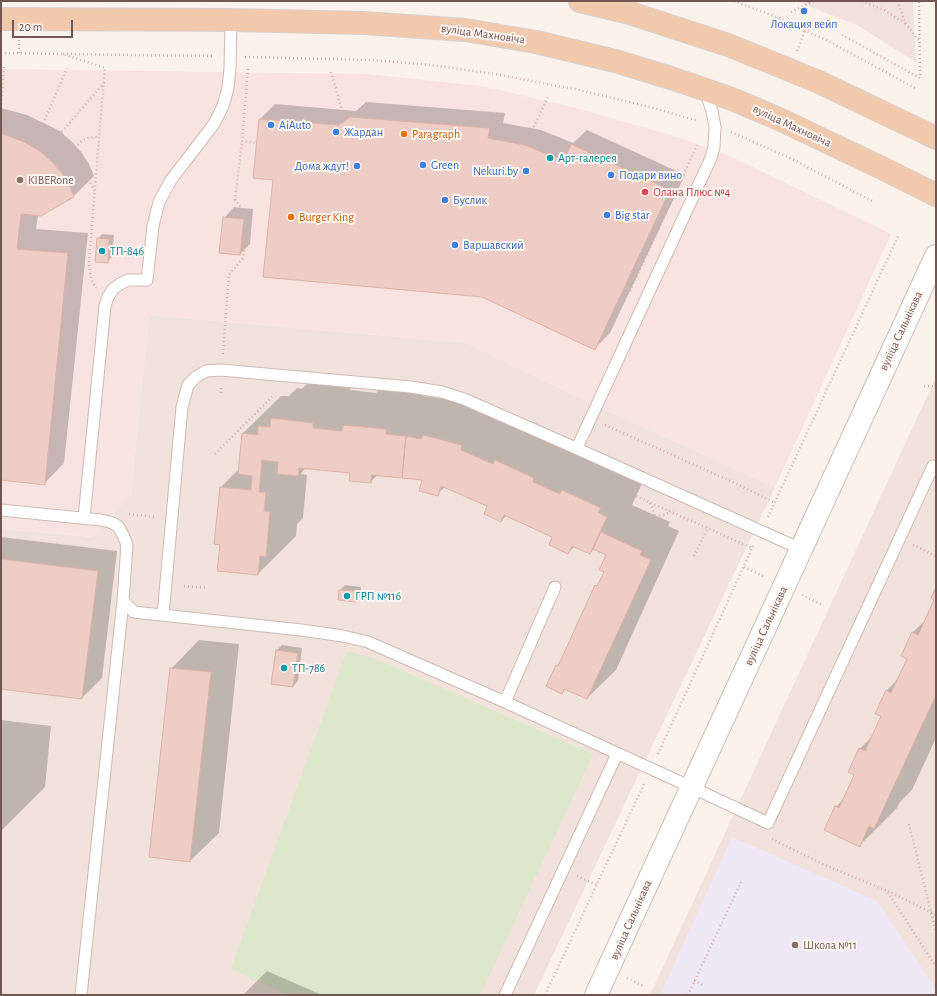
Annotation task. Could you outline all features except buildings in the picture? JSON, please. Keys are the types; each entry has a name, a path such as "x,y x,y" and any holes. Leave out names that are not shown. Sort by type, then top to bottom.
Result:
{"main road":[{"path":"580,1 632,7 790,70 847,95 936,138"},
{"name":"вуліца Махновіча","path":"1,19 231,20 371,23 489,33 554,45 636,67 705,90 772,116 936,195"}],"street":[{"name":"вуліца Сальнікава","path":"596,995 936,256"}],"lane":[{"path":"84,518 105,306 113,289 120,284 128,280 147,280 153,226 159,202 171,180 210,130 220,112 228,88 231,56 231,20"},
{"path":"577,448 708,165 714,147 715,127 712,111 705,90"},
{"path":"163,615 184,397 188,385 196,377 206,371 221,370 411,386 435,390 464,399 577,448 801,549"},
{"path":"122,601 134,612 294,629 354,638 383,648 691,787 768,824 932,466"},
{"path":"1,510 110,522 118,526 124,534 127,545 81,995"},
{"path":"505,702 555,587"},
{"path":"505,995 617,754"}],"path":[{"path":"734,1 774,16 851,52 917,89"},
{"path":"791,12 814,1"},
{"path":"862,1 884,10 906,24"},
{"path":"897,1 906,24 920,43"},
{"path":"842,35 920,78 919,1"},
{"path":"790,70 809,20"},
{"path":"1,53 231,56 372,60 489,73 547,83 613,98 675,114 715,127 751,140 781,154 874,202"},
{"path":"63,54 105,68 90,272 94,286 108,297"},
{"path":"1,104 4,67"},
{"path":"40,131 67,68"},
{"path":"221,393 221,370 229,275 243,258 248,216 235,200 248,69"},
{"path":"331,72 345,121"},
{"path":"54,141 104,83"},
{"path":"525,145 548,97"},
{"path":"1,113 17,119 40,131 69,153 85,174 95,191"},
{"path":"69,153 83,140 99,137"},
{"path":"242,141 256,142"},
{"path":"545,995 651,769 752,548 775,503 900,234"},
{"path":"924,386 936,386"},
{"path":"215,454 272,396"},
{"path":"590,418 735,483 775,503"},
{"path":"630,494 708,527 752,548"},
{"path":"650,503 656,518 672,512"},
{"path":"694,556 708,527"},
{"path":"910,544 936,556"},
{"path":"184,586 207,588"},
{"path":"910,824 936,932"},
{"path":"768,837 825,865 887,891 936,915"},
{"path":"688,995 742,880"},
{"path":"887,891 936,967"},
{"path":"694,981 705,986"}],"shaded area":[{"path":"796,1 913,1 916,62 857,25"},
{"path":"1,69 366,74 482,86 576,108 678,137 732,157 891,234 775,487 576,396 467,343 149,315 131,494 94,537 1,529"},
{"path":"149,315 467,343 576,396 775,487 534,995 1,995 1,529 93,537 131,494"},
{"path":"936,377 936,995 650,995"},
{"name":"Школа №11","path":"732,837 877,901 936,989 936,995 660,995"}],"green space":[{"path":"347,651 376,659 593,754 480,995 289,995 231,969"}],"place":[{"name":"Локация вейп","path":"804,11"},
{"name":"AiAuto","path":"271,125"},
{"name":"Жардан","path":"336,132"},
{"name":"Paragraph","path":"404,134"},
{"name":"Арт-галерея","path":"550,158"},
{"name":"Green","path":"423,165"},
{"name":"Дома ждут!","path":"357,166"},
{"name":"Nekuri.by","path":"526,171"},
{"name":"Подари вино","path":"611,175"},
{"name":"KIBERone","path":"20,180"},
{"name":"Олана Плюс №4","path":"645,192"},
{"name":"Буслик","path":"445,200"},
{"name":"Big star","path":"607,215"},
{"name":"Burger King","path":"291,217"},
{"name":"Варшавский","path":"455,245"},
{"name":"ТП-846","path":"102,251"},
{"name":"ГРП №116","path":"347,596"},
{"name":"ТП-786","path":"284,668"},
{"name":"Школа №11","path":"795,945"}]}
